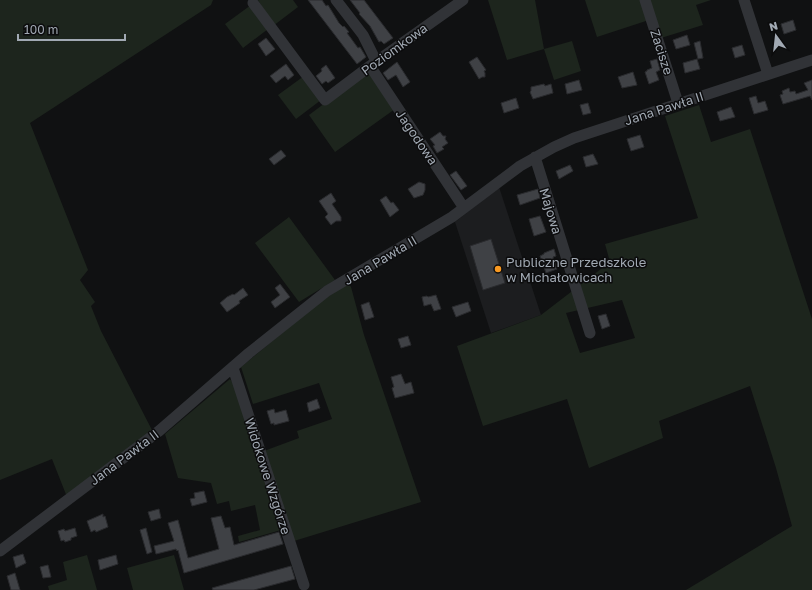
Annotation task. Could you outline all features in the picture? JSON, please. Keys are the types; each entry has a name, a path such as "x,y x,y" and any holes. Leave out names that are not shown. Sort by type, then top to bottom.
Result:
{"street":[{"name":"Jagodowa","path":"336,0 362,35 373,64 464,208"},
{"name":"Poziomkowa","path":"253,3 325,100 464,0"},
{"name":"Zacisze","path":"645,0 678,103"},
{"path":"744,0 768,74"},
{"name":"Jana Pawła II","path":"0,551 160,430 292,318 327,291 464,208 520,166 574,138 812,60"},
{"name":"Majowa","path":"535,157 590,333"},
{"name":"Widokowe Wzgórze","path":"233,368 304,585"}],"shaded area":[{"path":"0,0 213,0 211,5 30,123 88,270 80,280 95,302 91,306 101,331 153,432 67,497 52,459 0,480"},
{"path":"258,0 293,0 298,7 273,26"},
{"path":"488,0 535,0 544,49 507,60"},
{"path":"585,0 642,0 649,20 597,37"},
{"path":"648,0 711,0 696,5 703,25 661,38"},
{"path":"251,5 268,29 243,48 225,24"},
{"path":"572,41 581,71 554,80 544,49"},
{"path":"365,73 370,73 395,109 335,152 309,115"},
{"path":"304,76 321,100 296,119 278,95"},
{"path":"699,105 711,142 750,129 812,319 812,590 686,590 792,526 776,468 750,386 659,421 663,438 589,468 567,399 483,426 457,346 541,315 610,262 605,244 698,218 665,116","holes":["622,300 635,338 580,353 566,313"]},
{"name":"Publiczne Przedszkole w Michałowicach","path":"499,187 541,315 491,333 455,222"},
{"path":"289,217 335,280 299,302 255,243"},
{"path":"348,283 351,287 364,335 421,502 294,541 264,451 299,438 297,431 332,419 319,383 253,404 241,367 316,305"},
{"path":"230,379 234,384 281,530 239,542 238,536 260,530 255,505 231,511 229,501 217,504 211,483 178,478 165,434"},
{"path":"87,555 97,590 49,590 48,586 67,580 63,562"},
{"path":"174,555 184,590 133,590 127,568"}],"building":[{"path":"308,0 322,0 326,6 328,5 339,23 349,32 347,33 358,48 360,47 366,57 357,64"},
{"path":"350,0 364,0 393,38 384,44 381,41 379,42 370,26 359,14 360,13"},
{"path":"793,20 796,30 784,34 781,24"},
{"path":"687,35 690,45 676,49 673,40"},
{"path":"266,38 275,49 266,56 258,44"},
{"path":"700,41 703,58 698,59 694,43"},
{"path":"742,45 745,55 735,58 732,48"},
{"path":"477,57 486,70 484,71 485,77 479,79 469,62"},
{"path":"657,59 660,70 656,72 659,80 649,84 645,72 652,68 650,61"},
{"path":"697,59 700,69 685,73 683,63"},
{"path":"397,62 410,82 403,87 396,75 388,80 383,73"},
{"path":"286,64 294,75 288,80 285,76 276,83 270,76"},
{"path":"326,65 335,78 328,83 326,81 322,84 316,76"},
{"path":"633,72 637,85 622,88 618,77"},
{"path":"579,80 582,90 567,94 565,84"},
{"path":"812,80 812,100 810,96 783,104 780,95 783,94 782,91 789,88 790,92 795,91 796,94 808,90 804,83"},
{"path":"544,84 545,86 551,84 553,93 533,99 530,92 531,87"},
{"path":"756,96 758,103 765,101 768,110 754,114 749,98"},
{"path":"516,98 519,108 504,113 501,103"},
{"path":"588,103 591,113 583,115 580,105"},
{"path":"731,107 735,117 720,121 717,112"},
{"path":"440,132 443,136 446,136 445,139 448,143 442,147 444,149 437,153 433,146 435,145 430,139"},
{"path":"640,135 644,147 631,151 627,139"},
{"path":"281,150 286,156 274,165 269,159"},
{"path":"593,154 598,164 586,167 583,157"},
{"path":"570,165 573,171 559,179 556,171"},
{"path":"456,171 467,186 461,190 450,175"},
{"path":"419,182 425,184 425,190 423,195 414,198 408,189"},
{"path":"538,189 540,198 520,205 517,195"},
{"path":"331,193 336,201 332,204 341,217 341,221 336,221 331,225 325,217 328,214 319,201"},
{"path":"386,196 399,210 390,217 380,200"},
{"path":"540,216 546,232 534,236 529,219"},
{"path":"491,239 505,283 483,290 470,246"},
{"path":"554,249 556,256 553,257 557,269 546,273 540,256"},
{"path":"280,284 290,297 275,308 271,302 280,295 275,288"},
{"path":"243,288 248,295 227,312 220,303 227,297 233,294 234,295"},
{"path":"436,295 441,309 434,311 431,304 424,306 422,297"},
{"path":"369,302 374,317 365,320 361,305"},
{"path":"468,302 471,311 456,317 452,307"},
{"path":"606,314 610,326 602,329 598,316"},
{"path":"408,336 411,345 401,348 398,339"},
{"path":"401,374 405,384 411,382 414,393 395,398 391,377"},
{"path":"317,399 320,408 309,412 307,403"},
{"path":"274,409 275,413 286,410 289,421 274,425 274,423 271,424 267,411"},
{"path":"204,491 207,502 192,506 190,499 195,498 194,493"},
{"path":"159,509 161,518 151,521 148,512"},
{"path":"103,514 108,527 96,532 95,530 91,532 87,521"},
{"path":"221,516 225,528 230,527 234,545 279,532 283,544 184,573 178,550 177,551 176,549 156,554 154,546 174,541 168,523 178,520 188,558 219,549 211,518"},
{"path":"75,528 77,536 65,542 64,540 61,541 58,531 64,529 65,531"},
{"path":"146,528 152,552 147,554 140,530"},
{"path":"23,554 26,563 16,568 13,557"},
{"path":"116,555 118,564 100,570 98,560"},
{"path":"48,565 51,577 43,578 40,567"},
{"path":"291,566 295,579 254,590 213,590 212,588"},
{"path":"15,573 20,590 11,590 7,576"}],"place":[{"name":"Publiczne Przedszkole w Michałowicach","path":"498,269"}]}
